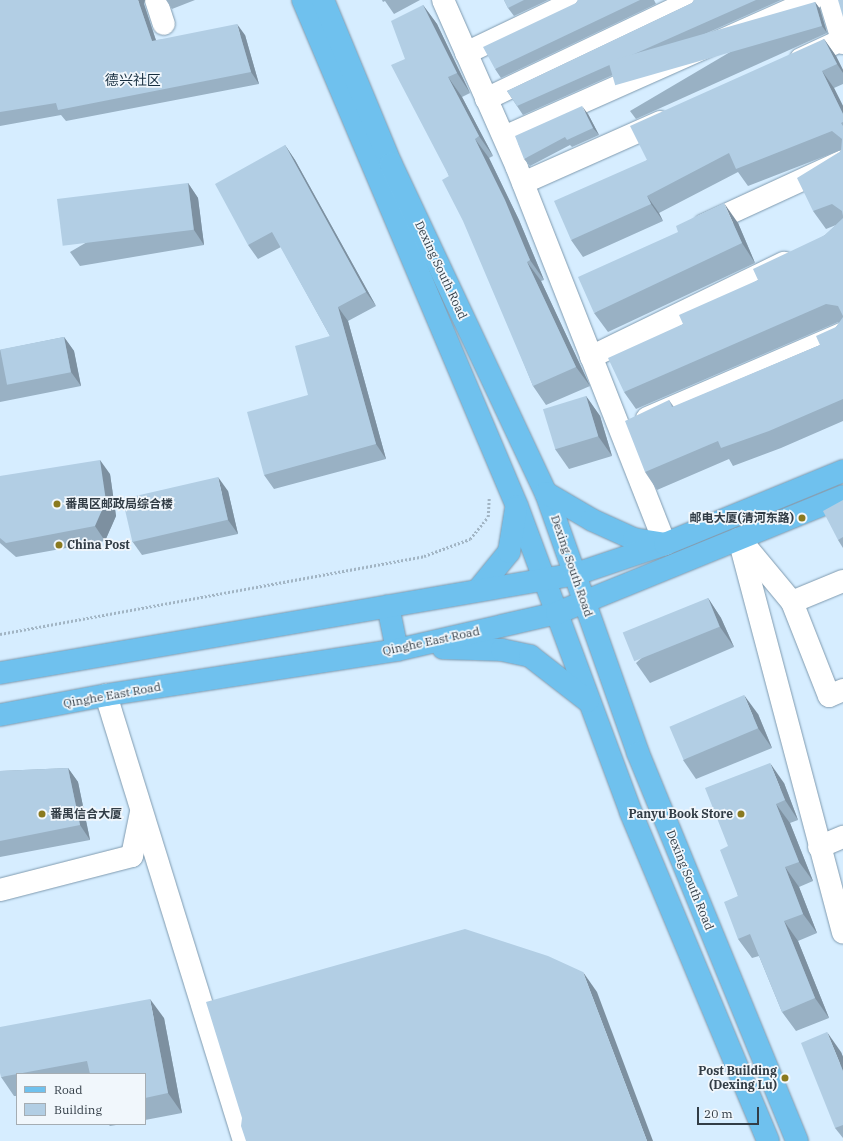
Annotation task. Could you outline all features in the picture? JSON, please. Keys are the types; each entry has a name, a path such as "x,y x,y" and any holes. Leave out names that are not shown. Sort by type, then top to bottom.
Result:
{"main road":[{"name":"Dexing South Road","path":"303,0 517,506 631,813 768,1141"},
{"name":"Dexing South Road","path":"323,0 391,164 546,493 576,574 638,753 797,1141"},
{"path":"0,673 576,574 665,544 843,471"},
{"path":"546,493 592,520 634,539 665,544"},
{"name":"Qinghe East Road","path":"0,715 106,694 397,650 557,613 843,496"},
{"path":"478,590 509,552 517,506"},
{"path":"388,606 397,650 464,647 530,656 590,703"}],"street":[{"path":"156,0 164,24"},
{"path":"444,0 523,184 665,544"},
{"path":"466,53 577,0"},
{"path":"486,99 693,0"},
{"path":"504,138 812,0"},
{"path":"782,67 842,41 830,0"},
{"path":"523,184 681,112"},
{"path":"686,233 843,161"},
{"path":"591,357 801,255"},
{"path":"564,289 586,279"},
{"path":"620,430 843,333"},
{"path":"740,539 792,602 829,696 843,690"},
{"path":"740,539 819,847 843,932"},
{"path":"792,602 843,581"},
{"path":"106,694 244,1141"},
{"path":"0,890 132,856 141,809"},
{"path":"819,847 843,837"}],"path":[{"path":"0,634 424,556 470,539 488,517 489,495"}],"building":[{"path":"0,0 138,0 152,41 237,24 251,72 58,110 56,103 0,112"},
{"path":"504,0 524,0 508,8"},
{"path":"578,0 640,0 495,69 483,47 576,3"},
{"path":"694,0 756,0 517,106 507,91 692,3"},
{"path":"838,0 843,0 843,17"},
{"path":"815,2 822,26 615,85 608,61"},
{"path":"423,5 457,73 448,77 479,136 475,139 505,200 530,260 527,262 576,367 533,386 463,221 442,180 449,176 391,65 405,59 391,21"},
{"path":"824,39 837,64 822,71 843,114 843,122 841,123 843,126 843,216 842,211 832,204 813,211 797,178 841,151 842,139 832,131 736,169 729,153 647,196 651,204 571,240 554,201 647,160 630,126"},
{"path":"582,106 593,128 567,140 565,137 524,159 515,136"},
{"path":"285,145 366,292 338,307 376,444 264,475 247,412 308,395 295,346 330,336 272,232 248,245 215,184"},
{"path":"188,183 194,230 63,246 57,199"},
{"path":"724,203 742,243 594,313 578,277 678,232 676,226"},
{"path":"843,218 843,316 838,306 826,304 624,392 608,358 683,324 679,315 758,280 753,269 825,235"},
{"path":"843,317 843,399 769,431 721,448 718,441 645,472 625,421 669,400 672,407 820,345 816,336 836,327"},
{"path":"64,337 71,372 7,385 0,349"},
{"path":"586,396 598,436 555,449 543,409"},
{"name":"番禺区邮政局综合楼","path":"100,460 106,501 95,526 6,543 0,538 0,476"},
{"path":"218,477 228,520 132,542 123,499"},
{"path":"843,500 843,537 838,540 823,511"},
{"path":"708,598 720,627 634,661 623,632"},
{"path":"744,695 758,728 684,760 669,727"},
{"path":"770,763 785,800 776,804 799,862 785,867 803,914 784,921 815,998 782,1012 750,934 738,939 724,902 738,896 720,850 728,846 705,788"},
{"name":"番禺信合大厦","path":"68,768 80,825 0,841 0,771"},
{"path":"465,929 548,956 583,972 647,1141 246,1141 241,1126 242,1118 206,1002"},
{"path":"150,999 168,1093 146,1098 146,1073 90,1073 87,1061 1,1077 0,1027"},
{"path":"827,1032 843,1071 843,1125 835,1128 801,1043"}],"place":[{"name":"番禺区邮政局综合楼","path":"57,504"},
{"name":"邮电大厦(清河东路)","path":"802,518"},
{"name":"China Post","path":"59,545"},
{"name":"番禺信合大厦","path":"42,814"},
{"name":"Panyu Book Store","path":"741,814"},
{"name":"Post Building (Dexing Lu)","path":"785,1078"}],"district":[{"name":"德兴社区","path":"133,80"}]}
